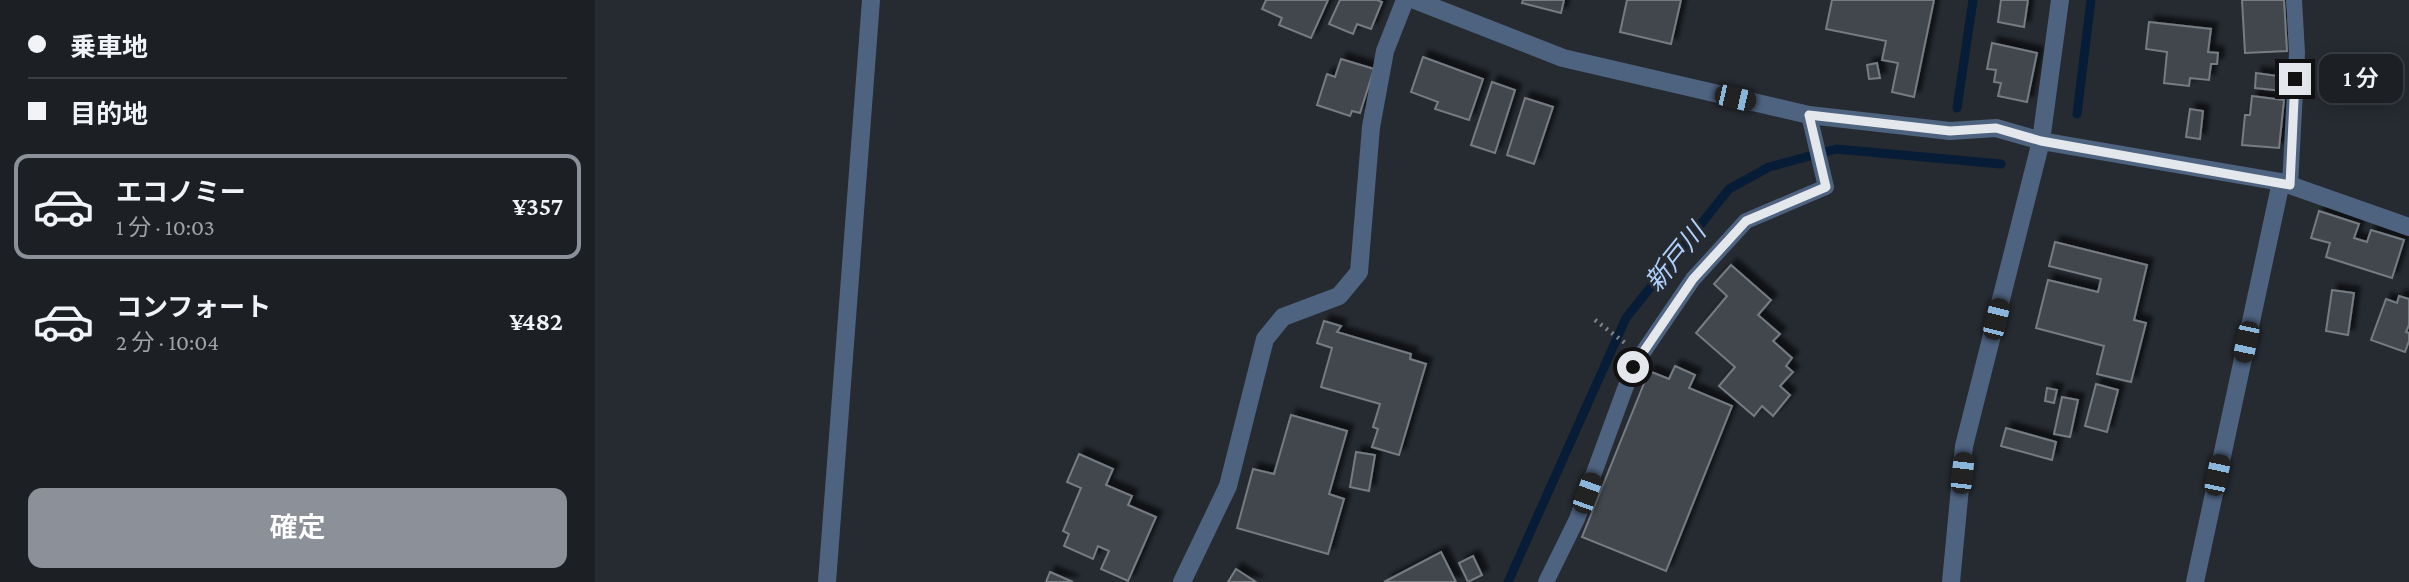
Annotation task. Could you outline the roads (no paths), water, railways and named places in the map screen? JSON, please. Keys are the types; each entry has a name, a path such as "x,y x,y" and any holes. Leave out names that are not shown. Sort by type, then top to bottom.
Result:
{"street":[{"path":"827,582 871,0"},
{"path":"1182,582 1228,486 1265,340 1283,317 1339,296 1359,272 1371,127 1385,51 1405,0"},
{"path":"1415,0 1563,58 1812,123 1950,131 1996,128 2041,141 2285,184 2409,227"},
{"path":"1951,582 1964,446 2041,141 2060,0"},
{"path":"2195,582 2285,184"}],"lane":[{"path":"2285,184 2297,53 2294,0"},
{"path":"1546,582 1577,519 1633,367 1693,279 1746,221 1826,187 1812,123"}],"waterway":[{"path":"1957,108 1973,0"},
{"name":"新戸川","path":"2077,114 2091,0"},
{"name":"新戸川","path":"1508,582 1626,318 1729,189 1769,167 1836,149 2001,164"}]}
